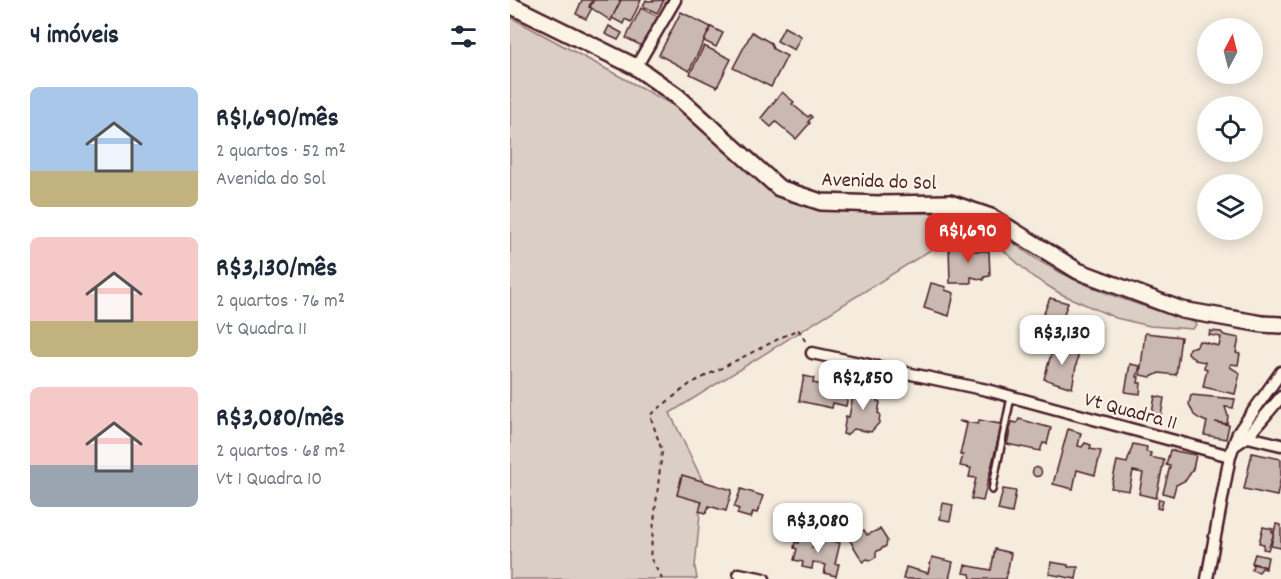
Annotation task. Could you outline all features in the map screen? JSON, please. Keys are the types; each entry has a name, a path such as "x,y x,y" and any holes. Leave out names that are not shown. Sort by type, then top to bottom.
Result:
{"street":[{"path":"636,67 675,0"},
{"name":"Avenida do Sol","path":"510,5 636,67 677,96 779,188 821,202 950,203 991,217 1078,271 1182,310 1262,324 1281,325"},
{"name":"Vt Quadra 11","path":"812,353 1011,397 1230,456"},
{"path":"1207,579 1230,456 1281,372"},
{"path":"1242,435 1281,397"},
{"path":"1242,435 1281,445"},
{"path":"739,574 764,579"}],"lane":[{"path":"992,490 1011,397"}],"path":[{"path":"662,579 650,557 662,451 650,415 690,384 798,329 812,353"}],"shaded area":[{"path":"510,17 671,104 784,194 851,211 961,214 1004,236 1043,263 1080,282 1118,298 1197,323 1193,329 1150,326 1116,318 1061,294 1033,277 993,241 969,226 670,413 703,482 695,567 697,579 510,579"}],"building":[{"path":"582,0 592,0 589,7 592,8 586,19 576,14"},
{"path":"594,0 621,0 611,21 590,7"},
{"path":"621,0 641,0 631,22 625,19 623,24 612,18"},
{"path":"646,0 664,0 657,13 643,6"},
{"path":"641,8 659,17 644,47 626,38"},
{"path":"681,12 711,27 689,71 659,55"},
{"path":"609,26 622,33 618,40 605,34"},
{"path":"711,27 723,33 716,47 704,41"},
{"path":"784,27 801,36 794,50 777,41"},
{"path":"752,32 771,43 773,49 787,56 771,87 733,68"},
{"path":"704,46 731,59 717,87 690,74"},
{"path":"782,92 794,102 792,104 808,117 810,115 812,117 808,122 810,123 796,139 776,122 771,127 761,118"},
{"path":"949,246 971,246 971,251 989,251 990,276 984,277 984,280 971,277 971,283 950,283"},
{"path":"931,283 946,287 945,290 954,293 949,316 924,308"},
{"path":"1050,298 1068,303 1057,332 1039,325"},
{"path":"1210,331 1239,338 1236,353 1240,354 1238,365 1231,364 1230,367 1240,373 1235,394 1203,387 1207,369 1204,368 1205,362 1195,360 1188,353 1189,348 1197,346 1199,341 1219,346 1221,337 1209,335"},
{"path":"1145,333 1181,337 1176,375 1159,373 1151,377 1140,375"},
{"path":"1054,344 1079,350 1072,388 1044,379"},
{"path":"1130,364 1140,366 1137,377 1139,377 1138,383 1141,383 1140,394 1125,392"},
{"path":"804,376 814,378 813,383 823,385 824,380 850,385 846,406 833,403 832,408 799,401"},
{"path":"855,386 879,391 877,401 880,402 879,423 871,432 854,429 846,435 843,434 846,416 849,417"},
{"path":"1191,395 1235,399 1233,408 1225,407 1228,416 1227,424 1215,422 1229,425 1226,439 1204,435 1207,422 1194,415 1189,404"},
{"path":"1155,396 1164,398 1161,416 1152,414"},
{"path":"1019,419 1051,428 1047,444 1043,443 1040,451 1007,444 1012,422 1017,423"},
{"path":"979,420 1000,424 1001,427 983,501 971,499 976,478 969,477 971,468 960,466 963,455 960,455 967,424 959,421 978,424"},
{"path":"1068,429 1081,433 1078,446 1082,447 1085,443 1091,445 1090,449 1101,451 1095,475 1077,470 1073,489 1053,484"},
{"path":"1133,444 1147,447 1146,452 1151,453 1150,457 1164,460 1156,498 1139,494 1143,473 1133,471 1129,491 1111,488 1117,461 1127,463"},
{"path":"1170,450 1196,455 1193,469 1186,480 1176,485 1173,496 1163,493 1170,466 1166,465"},
{"path":"1252,453 1281,459 1281,477 1277,496 1244,489"},
{"path":"1037,467 1042,472 1037,477 1032,472"},
{"path":"682,475 732,490 726,511 709,506 706,513 699,511 702,502 677,495"},
{"path":"741,489 763,496 757,513 753,512 751,518 737,514 739,509 734,507"},
{"path":"1003,489 1016,491 1012,513 998,510"},
{"path":"1159,499 1163,500 1161,509 1157,508"},
{"path":"943,503 953,505 950,521 940,519"},
{"path":"1276,524 1281,525 1281,548 1271,546"},
{"path":"1263,527 1273,529 1274,533 1268,550 1263,549 1264,544 1259,543"},
{"path":"880,529 887,540 886,546 876,552 876,557 863,562 849,539 864,530 867,535"},
{"path":"801,534 808,536 807,539 814,540 812,548 815,548 817,539 822,541 823,536 840,543 835,564 839,564 836,576 824,573 826,565 813,562 812,569 802,567 803,562 794,560 797,549 794,548 795,542 799,543"},
{"path":"995,549 1011,553 1006,579 971,579 970,574 963,573 965,565 991,570"},
{"path":"1255,554 1268,557 1266,567 1252,563"},
{"path":"932,557 953,562 949,579 903,579 906,567 928,573"},
{"path":"1051,562 1068,565 1068,567 1078,567 1076,579 1049,574"},
{"path":"1253,564 1266,567 1266,569 1262,568 1259,572 1252,570"}]}
